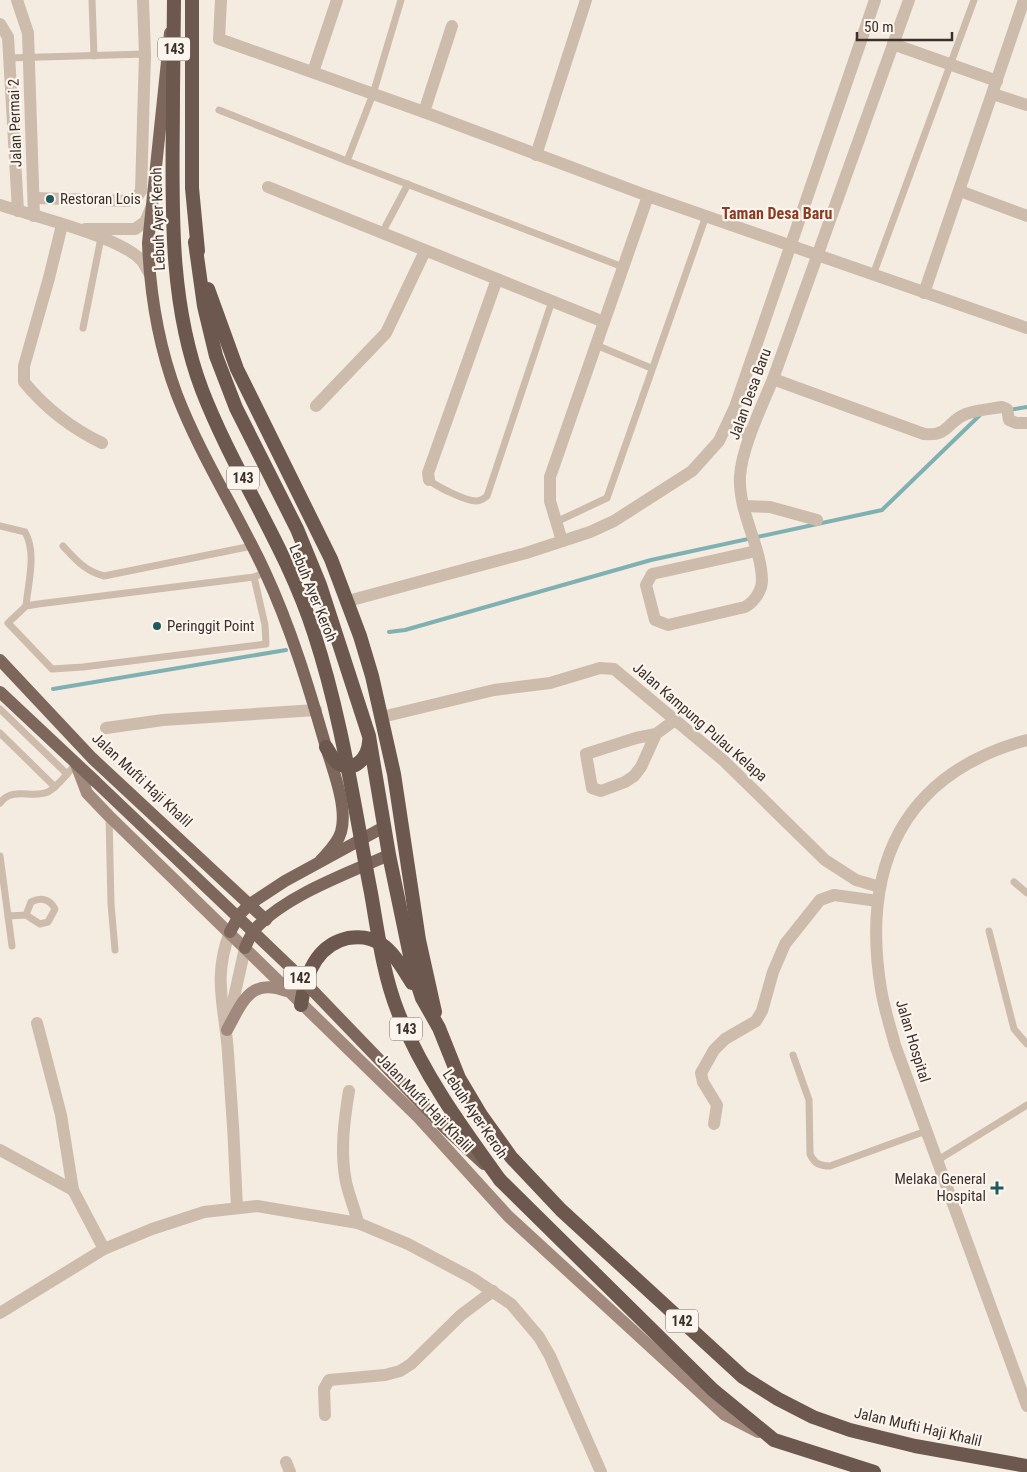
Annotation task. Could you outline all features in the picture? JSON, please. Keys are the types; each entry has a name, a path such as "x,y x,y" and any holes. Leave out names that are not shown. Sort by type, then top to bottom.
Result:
{"highway":[{"name":"Lebuh Ayer Keroh","path":"192,0 191,130 195,242 211,300 237,369 331,559 348,601 372,676 394,774 419,940 439,1028"},
{"name":"Lebuh Ayer Keroh","path":"174,3 172,226 177,287 188,340 202,389 224,440 283,558 314,630 338,716 385,967 397,1009 416,1051 441,1098 500,1180"},
{"path":"195,242 204,306 216,356 236,408 297,529 320,585 369,736 404,934 422,998"},
{"path":"326,747 339,764 357,765 366,754 369,736"},
{"path":"301,1005 308,971 318,955 337,940 359,936 372,939 383,945 402,967 439,1028"},
{"name":"143","path":"439,1028 459,1078 481,1115 511,1157"},
{"name":"Jalan Mufti Haji Khalil","path":"511,1157 561,1210 743,1377 778,1399 813,1416 883,1439 1026,1464"},
{"name":"142","path":"500,1180 713,1390 774,1440"},
{"name":"Jalan Mufti Haji Khalil","path":"774,1440 874,1472"}],"main road":[{"path":"174,3 166,55 151,207 148,243 150,274 164,355 177,394 193,434 252,546 260,575 297,652 335,775 342,808 341,831 335,844 321,860"},
{"name":"Jalan Mufti Haji Khalil","path":"0,660 92,758 266,920"},
{"name":"Jalan Mufti Haji Khalil","path":"0,692 71,769 87,793 109,816 418,1117 508,1216 725,1415 774,1440"},
{"name":"142","path":"71,769 95,781 290,967 445,1128 500,1180"},
{"path":"230,932 240,914 250,904 321,860 384,827"},
{"path":"245,948 255,928 315,888 389,855"},
{"path":"227,1030 249,994 258,988 267,986 288,992"}],"street":[{"name":"Jalan Permai 2","path":"17,0 28,33 34,216"},
{"path":"34,198 128,201 136,198 141,191 145,54 143,0"},
{"path":"221,0 219,39 424,112 648,196 1027,328"},
{"path":"313,72 337,0"},
{"path":"536,155 586,0"},
{"path":"348,601 562,542 614,521 675,483 707,456 727,426 875,0"},
{"name":"Jalan Desa Baru","path":"755,549 652,574 646,585 655,620 668,625 752,604 762,581 755,549 744,506 740,475 750,435 773,379 909,0"},
{"path":"924,293 1024,0"},
{"path":"0,24 8,38 18,211"},
{"path":"424,112 452,26"},
{"path":"893,44 997,81"},
{"path":"993,94 1027,105"},
{"path":"268,188 604,322"},
{"path":"960,191 1027,216"},
{"path":"562,542 550,501 550,476 648,196"},
{"path":"0,205 78,229 126,248 142,261 150,274"},
{"path":"78,229 135,229 145,222 151,207"},
{"path":"62,225 24,366 24,382 42,403 75,430 102,443"},
{"path":"316,406 386,333 425,250"},
{"path":"429,480 428,473 497,280"},
{"path":"773,379 924,434 935,435 945,431 965,414 1002,407 1016,423 1027,423"},
{"path":"727,426 750,435"},
{"path":"744,506 770,507 817,520"},
{"name":"Jalan Kampung Pulau Kelapa","path":"382,717 494,690 550,683 600,668 614,669 626,677 723,760 826,860 856,880 880,886"},
{"path":"106,728 172,719 316,710"},
{"path":"656,734 641,767 634,776 625,782 601,791 592,788 586,754 636,738 656,734 676,720"},
{"name":"Jalan Hospital","path":"1026,1400 895,1045 881,990 877,950 880,886 893,842 916,806 947,778 981,757 1027,740"},
{"path":"714,1124 717,1105 703,1082 701,1073 714,1050 725,1039 756,1021 762,1012 773,972 785,944 820,900 834,895 878,901"},
{"path":"230,932 222,953 219,979 227,1030 237,1207"},
{"path":"227,1030 245,948"},
{"path":"36,1022 60,1115 73,1190 104,1249"},
{"path":"349,1091 344,1122 343,1152 346,1181 358,1223"},
{"path":"0,1150 73,1190"},
{"path":"0,1313 104,1249 152,1229 204,1212 237,1207 280,1209 358,1223 408,1244 493,1291 511,1304 539,1337 550,1356 601,1472"},
{"path":"325,1415 324,1389 329,1380 386,1375 400,1371 411,1364 460,1315 493,1291"}],"lane":[{"path":"92,0 94,56"},
{"path":"347,161 373,94 401,0"},
{"path":"873,275 974,0"},
{"path":"8,58 145,54"},
{"path":"219,110 623,267"},
{"path":"382,233 408,184"},
{"path":"556,522 607,498 651,368 706,216"},
{"path":"83,328 101,238"},
{"path":"429,480 435,485 474,501 481,500 487,496 552,301"},
{"path":"596,345 651,368"},
{"path":"0,526 25,532 30,541 31,570 26,606"},
{"path":"63,546 81,565 92,573 104,576 252,546"},
{"path":"260,575 266,644 52,669 8,623 26,606 260,575"},
{"path":"0,710 71,769 55,787 46,793 9,795 0,803"},
{"path":"0,733 55,787"},
{"path":"109,816 111,904 115,950"},
{"path":"0,856 12,946"},
{"path":"1014,882 1027,893"},
{"path":"8,916 26,915"},
{"path":"989,931 1014,1029 1027,1044"},
{"path":"793,1055 809,1100 810,1154 813,1161 821,1166 830,1166 926,1131"},
{"path":"938,1160 1027,1105"}],"waterway":[{"path":"1009,410 1027,407"},
{"path":"389,632 405,630 651,560 882,510 980,415"},
{"path":"53,689 286,650"}],"place":[{"name":"Restoran Lois","path":"50,199"},
{"name":"Peringgit Point","path":"157,626"},
{"name":"Melaka General Hospital","path":"997,1188"}],"district":[{"name":"Taman Desa Baru","path":"777,213"}]}
